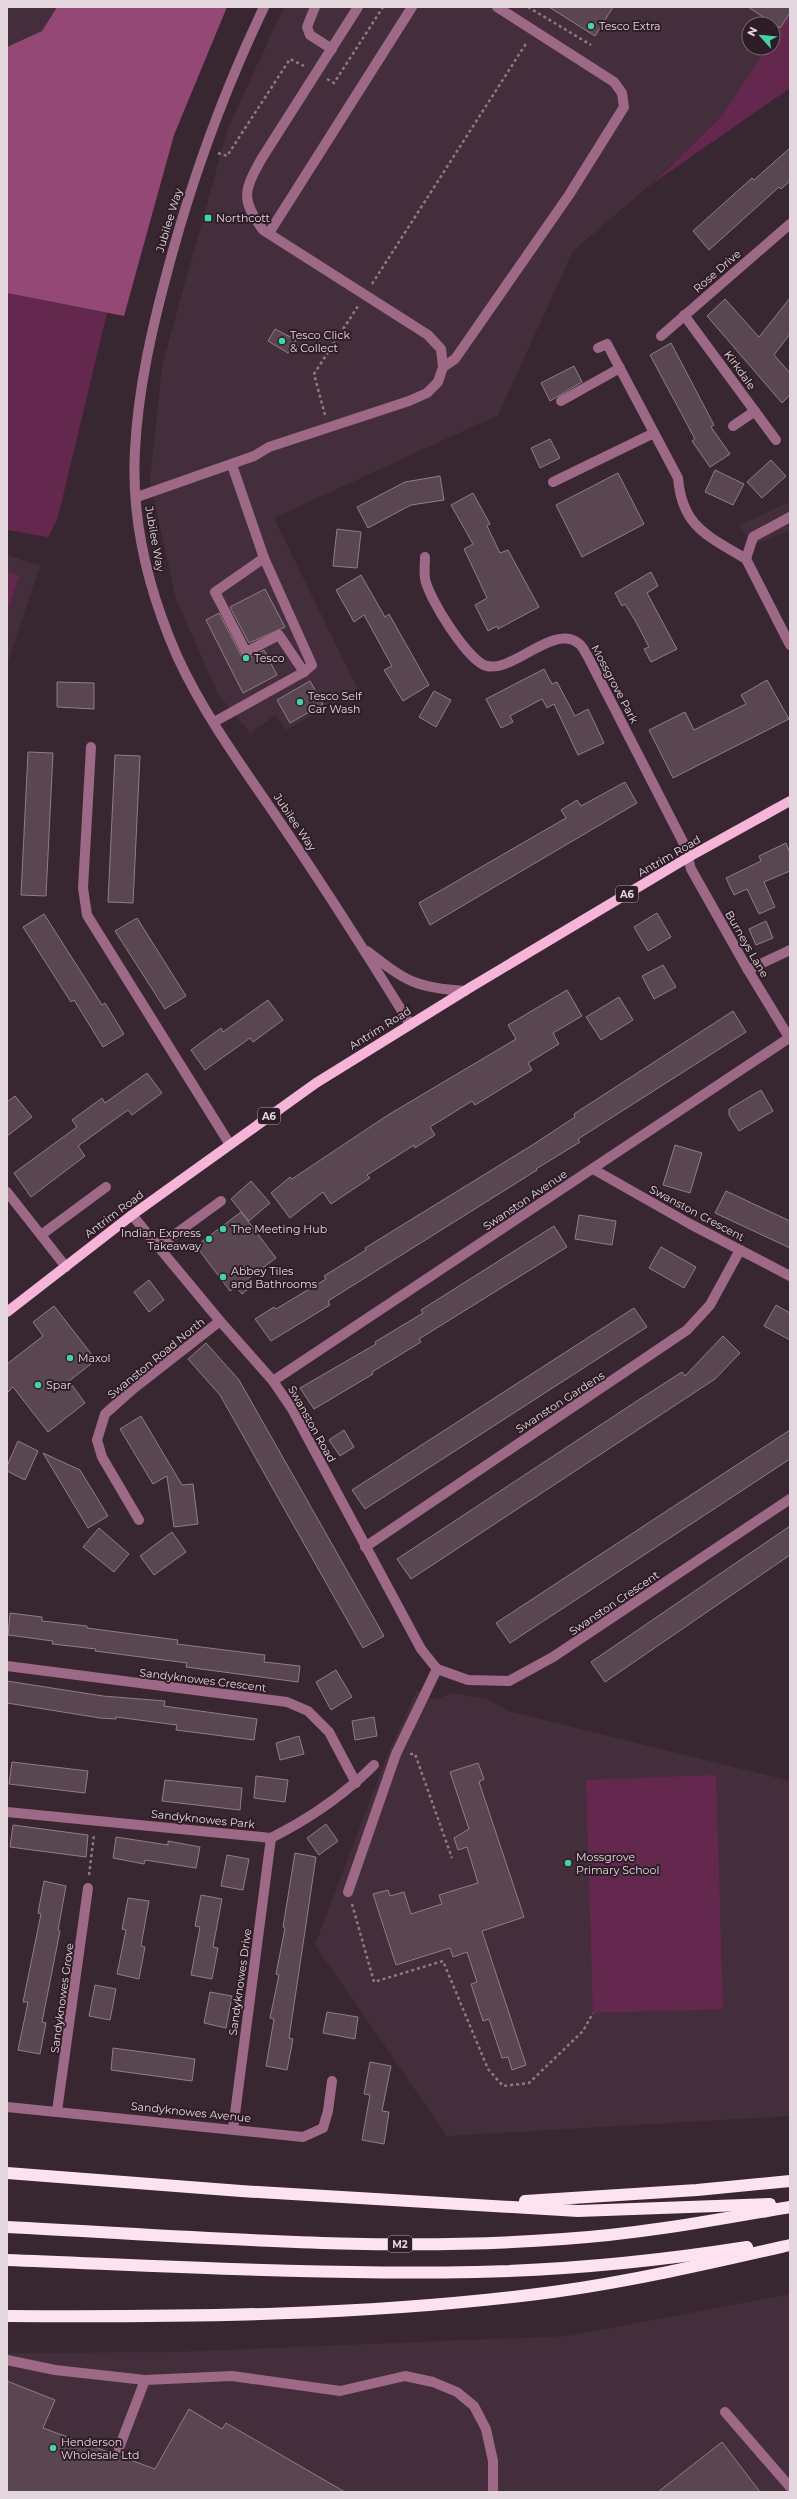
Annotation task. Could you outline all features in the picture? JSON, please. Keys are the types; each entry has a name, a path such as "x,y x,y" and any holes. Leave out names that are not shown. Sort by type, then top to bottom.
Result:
{"highway":[{"path":"7,2174 241,2191 578,2210 790,2204"},
{"path":"476,2204 697,2190 790,2180"},
{"name":"M2","path":"7,2227 411,2244 563,2240 680,2227 790,2207"},
{"path":"7,2260 341,2272 478,2272 645,2260 790,2241"},
{"path":"7,2316 180,2316 307,2313 423,2304 552,2292 679,2271 790,2244"}],"main road":[{"name":"Antrim Road","path":"7,1312 132,1215 230,1143 316,1083 410,1024 687,858 790,801"}],"street":[{"name":"Jubilee Way","path":"264,7 240,56 204,148 181,220 155,316 139,400 134,452 137,497 144,556 157,604 178,657 214,722 361,946 410,1024"},
{"path":"315,7 307,27 310,35 332,49"},
{"path":"137,497 232,465 254,456 269,447 329,428 427,393 438,382 443,366 442,349 428,335 364,296 263,230 251,213 246,200 251,178 358,7"},
{"path":"269,233 412,7"},
{"path":"443,366 455,359 460,353 569,195 624,107 622,93 614,82 497,7"},
{"name":"Rose Drive","path":"661,336 790,224"},
{"name":"Kirkdale","path":"684,315 776,440"},
{"path":"598,348 607,344 620,368 678,478 680,499 690,521 714,539 746,559 790,645"},
{"path":"561,400 620,368"},
{"path":"733,426 755,411"},
{"path":"553,482 654,433"},
{"path":"214,722 304,672 312,665 264,558 232,465"},
{"path":"746,559 753,537 790,517"},
{"name":"Mossgrove Park","path":"425,556 425,579 450,628 466,651 486,666 503,666 538,647 564,638 578,643 587,655 684,844 687,858"},
{"path":"264,558 215,592 246,652 279,635 304,672"},
{"path":"91,747 83,888 87,916 230,1143"},
{"name":"Burneys Lane","path":"687,858 691,869 748,970 790,1038"},
{"path":"361,946 402,978 428,988 465,991"},
{"path":"748,970 790,950"},
{"name":"Swanston Avenue","path":"274,1381 790,1038"},
{"name":"Swanston Crescent","path":"593,1169 790,1276"},
{"path":"41,1235 106,1187"},
{"path":"7,1192 66,1267"},
{"path":"159,1246 221,1201"},
{"name":"Swanston Road","path":"132,1215 220,1321 274,1381 292,1409 365,1547 421,1648 437,1669"},
{"name":"Swanston Gardens","path":"365,1547 688,1330 710,1305 740,1250"},
{"name":"Swanston Road North","path":"140,1520 102,1456 97,1440 105,1414 133,1389 220,1321"},
{"name":"Swanston Crescent","path":"437,1669 468,1680 509,1681 553,1658 790,1499"},
{"name":"Sandyknowes Crescent","path":"7,1666 287,1702 308,1711 329,1732 356,1782"},
{"path":"348,1892 396,1754 437,1669"},
{"path":"272,1838 298,1824 356,1782 374,1765"},
{"name":"Sandyknowes Park","path":"7,1812 272,1838"},
{"name":"Sandyknowes Drive","path":"233,2129 272,1838"},
{"name":"Sandyknowes Grove","path":"57,2111 88,1888"},
{"name":"Sandyknowes Avenue","path":"7,2107 303,2137 323,2128 328,2111 332,2081"},
{"path":"7,2360 55,2370 145,2380 232,2376 340,2390 405,2376 433,2382 457,2392 474,2406 486,2429 494,2461 493,2492"},
{"path":"119,2448 145,2380"},
{"path":"725,2412 790,2487"}],"path":[{"path":"204,148 227,156 290,58 334,83 383,7"},
{"path":"528,7 591,45"},
{"path":"329,428 314,374 543,16"},
{"path":"396,1754 415,1754 452,1858"},
{"path":"88,1888 96,1820"},
{"path":"348,1892 374,1982 443,1961 488,2069 503,2086 529,2083 583,2031 593,2013"}],"shaded area":[{"path":"7,7 57,7 42,31 7,47"},
{"path":"57,7 227,7 174,135 124,316 7,293 7,47 42,31"},
{"name":"Northcott","path":"284,7 790,7 790,14 781,28 781,16 741,16 741,56 763,56 722,116 650,185 573,251 498,415 274,518 358,690 286,730 276,715 250,733 218,694 176,599 150,481 162,366 228,128"},
{"path":"790,14 790,88 652,184 722,116 762,56 781,56 781,27"},
{"path":"7,293 107,313 58,517 48,537 7,530"},
{"path":"790,502 790,530 754,545 739,525"},
{"path":"7,555 40,566 7,664"},
{"path":"7,572 19,576 7,612"},
{"name":"Mossgrove Primary School","path":"417,1690 435,1700 452,1693 487,1699 508,1711 790,1781 790,2116 447,2136 315,1945 389,1751"},
{"path":"716,1775 723,2009 593,2013 586,1780"},
{"path":"790,2294 790,2492 7,2492 7,2353 175,2352 568,2336"}],"building":[{"name":"Tesco Extra","path":"549,7 613,7 595,36"},
{"path":"748,7 790,7 790,13 781,26 781,16 762,16"},
{"path":"790,148 790,181 781,189 779,187 709,250 693,231 752,178 754,180"},
{"path":"790,298 790,334 774,355 790,373 790,395 782,403 707,316 725,299 759,337"},
{"name":"Tesco Click & Collect","path":"275,329 296,340 288,353 268,341"},
{"path":"671,343 714,425 711,427 730,454 710,467 692,441 695,439 650,355"},
{"path":"574,366 582,382 550,401 541,383"},
{"path":"550,439 560,458 540,468 531,448"},
{"path":"771,460 786,476 762,498 747,482"},
{"path":"715,470 744,484 733,505 705,492"},
{"path":"618,473 644,524 582,557 556,505"},
{"path":"440,476 444,500 411,505 368,528 357,507 405,482"},
{"path":"473,493 490,524 487,526 500,553 508,550 539,607 498,629 497,626 488,631 475,605 487,598 464,549 473,544 451,505"},
{"path":"337,529 361,532 357,568 333,566"},
{"path":"651,572 658,586 647,593 677,649 651,662 644,649 649,647 636,622 625,604 622,606 615,593"},
{"path":"361,575 385,617 389,614 429,685 403,701 384,670 392,666 364,615 354,622 336,590"},
{"path":"265,589 285,627 249,643 230,607"},
{"path":"219,613 242,657 249,658 264,650 277,675 243,693 206,620"},
{"path":"544,669 552,684 557,682 575,716 588,709 604,743 578,755 554,704 547,708 542,699 510,716 513,722 501,728 486,699"},
{"path":"767,680 789,719 673,778 649,730 685,712 694,730 746,704 741,695"},
{"name":"Tesco Self Car Wash","path":"310,681 323,704 290,723 277,700"},
{"path":"57,682 94,683 94,709 57,707"},
{"path":"434,691 451,700 436,727 419,717"},
{"path":"28,752 53,753 46,896 21,895"},
{"path":"115,755 140,756 133,903 108,902"},
{"path":"625,782 637,803 430,925 419,903 566,818 561,810 577,800 581,806"},
{"path":"786,843 790,853 790,871 764,882 775,907 759,914 747,889 734,895 726,878 761,861 759,856"},
{"path":"657,913 671,937 648,951 634,927"},
{"path":"44,914 102,1005 105,1003 124,1034 103,1047 74,1000 71,1002 23,927"},
{"path":"137,918 186,996 165,1009 115,931"},
{"path":"766,921 773,938 756,945 749,929"},
{"path":"663,965 676,987 654,999 642,976"},
{"path":"567,990 582,1016 553,1033 559,1044 528,1063 532,1070 475,1105 472,1101 430,1127 435,1135 415,1148 414,1145 367,1175 370,1178 331,1204 323,1192 290,1218 271,1193 290,1177 292,1179 388,1115 516,1039 508,1025"},
{"path":"619,997 633,1020 601,1040 586,1017"},
{"path":"268,1000 283,1020 253,1042 250,1038 205,1070 191,1050 221,1028 223,1032"},
{"path":"733,1011 746,1032 578,1139 580,1142 536,1169 537,1170 328,1301 330,1305 271,1341 255,1319 274,1307 276,1309 326,1279 324,1276 366,1250 365,1248 534,1144 575,1117 574,1114"},
{"path":"147,1073 162,1093 132,1115 128,1110 78,1146 85,1156 31,1197 14,1173 77,1127 72,1120 102,1098 105,1103"},
{"path":"761,1090 773,1111 739,1131 729,1115 729,1109"},
{"path":"15,1096 32,1117 7,1136 7,1102"},
{"path":"675,1145 702,1153 690,1193 663,1185"},
{"path":"251,1181 270,1203 249,1221 231,1199"},
{"path":"726,1191 790,1221 790,1248 715,1213"},
{"path":"241,1212 276,1258 249,1278 253,1285 242,1294 236,1287 230,1291 196,1246"},
{"path":"579,1215 616,1221 612,1245 575,1239"},
{"path":"554,1226 567,1247 419,1339 421,1342 372,1372 373,1374 314,1409 300,1388 376,1344 375,1342 423,1313 421,1310"},
{"path":"661,1247 696,1267 684,1288 649,1268"},
{"path":"149,1280 164,1300 149,1312 134,1292"},
{"path":"776,1305 790,1313 790,1340 764,1326"},
{"path":"54,1306 96,1360 69,1381 85,1403 48,1432 13,1387 7,1393 7,1364 43,1336 33,1322"},
{"path":"634,1308 647,1327 365,1509 352,1490"},
{"path":"723,1336 740,1353 715,1379 411,1579 397,1559 682,1372 685,1376"},
{"path":"206,1343 239,1380 384,1636 363,1648 220,1395 188,1359"},
{"path":"141,1416 182,1485 193,1484 198,1524 174,1527 167,1476 153,1484 120,1429"},
{"path":"344,1430 354,1447 340,1456 329,1440"},
{"path":"790,1430 790,1459 510,1643 496,1623"},
{"path":"18,1441 38,1451 25,1480 7,1471 7,1466"},
{"path":"43,1453 80,1470 108,1516 88,1528"},
{"path":"790,1526 790,1555 605,1682 591,1662"},
{"path":"99,1528 129,1554 114,1572 83,1547"},
{"path":"172,1532 186,1552 154,1575 140,1556"},
{"path":"10,1613 42,1617 42,1621 87,1626 87,1628 178,1640 177,1644 265,1655 264,1662 300,1666 298,1682 186,1667 187,1663 95,1651 96,1649 52,1644 53,1641 8,1635"},
{"path":"336,1670 352,1697 331,1710 316,1682"},
{"path":"7,1681 103,1696 165,1701 164,1706 257,1719 254,1740 176,1730 177,1725 116,1717 116,1719 100,1718 7,1703"},
{"path":"374,1717 377,1736 355,1740 352,1721"},
{"path":"299,1736 304,1754 280,1760 276,1743"},
{"path":"12,1762 88,1771 85,1793 9,1784"},
{"path":"478,1763 484,1779 479,1782 524,1917 482,1931 526,2065 512,2070 508,2057 502,2058 489,2019 483,2021 471,1984 477,1982 467,1952 453,1957 450,1948 396,1965 373,1894 388,1890 390,1896 404,1892 411,1914 442,1904 439,1895 478,1883 467,1847 458,1850 454,1838 469,1829 450,1772"},
{"path":"256,1776 288,1780 285,1802 254,1798"},
{"path":"165,1780 242,1788 240,1810 162,1801"},
{"path":"326,1824 338,1841 319,1855 307,1838"},
{"path":"13,1825 88,1835 86,1857 10,1847"},
{"path":"116,1837 168,1845 168,1841 200,1847 196,1868 145,1860 144,1864 113,1858"},
{"path":"295,1853 316,1857 289,2038 293,2039 287,2070 266,2066 274,2019 270,2018 279,1975 276,1974 285,1928 283,1927"},
{"path":"227,1855 249,1859 243,1890 221,1886"},
{"path":"44,1881 66,1886 58,1930 60,1931 42,2022 46,2023 40,2054 18,2050 28,2002 23,2002 41,1914 38,1913"},
{"path":"201,1895 222,1899 213,1947 218,1948 212,1979 191,1975 200,1927 195,1926"},
{"path":"128,1898 149,1901 141,1946 145,1947 139,1979 117,1974 126,1930 122,1929"},
{"path":"95,1985 116,1989 110,2020 89,2016"},
{"path":"210,1992 232,1996 226,2028 204,2023"},
{"path":"327,2012 358,2017 355,2039 323,2033"},
{"path":"113,2048 195,2059 192,2081 111,2070"},
{"path":"370,2062 391,2066 382,2111 389,2112 384,2144 362,2140 370,2095 364,2094"},
{"path":"7,2381 55,2400 43,2428 155,2469 189,2409 222,2429 226,2423 345,2492 7,2492"},
{"path":"722,2442 760,2492 658,2492"}],"place":[{"name":"Tesco Extra","path":"591,26"},
{"name":"Northcott","path":"208,218"},
{"name":"Tesco Click & Collect","path":"282,341"},
{"name":"Tesco","path":"246,658"},
{"name":"Tesco Self Car Wash","path":"300,702"},
{"name":"The Meeting Hub","path":"223,1229"},
{"name":"Indian Express Takeaway","path":"209,1239"},
{"name":"Abbey Tiles and Bathrooms","path":"223,1277"},
{"name":"Maxol","path":"70,1358"},
{"name":"Spar","path":"38,1385"},
{"name":"Mossgrove Primary School","path":"568,1863"},
{"name":"Henderson Wholesale Ltd","path":"53,2448"}]}
